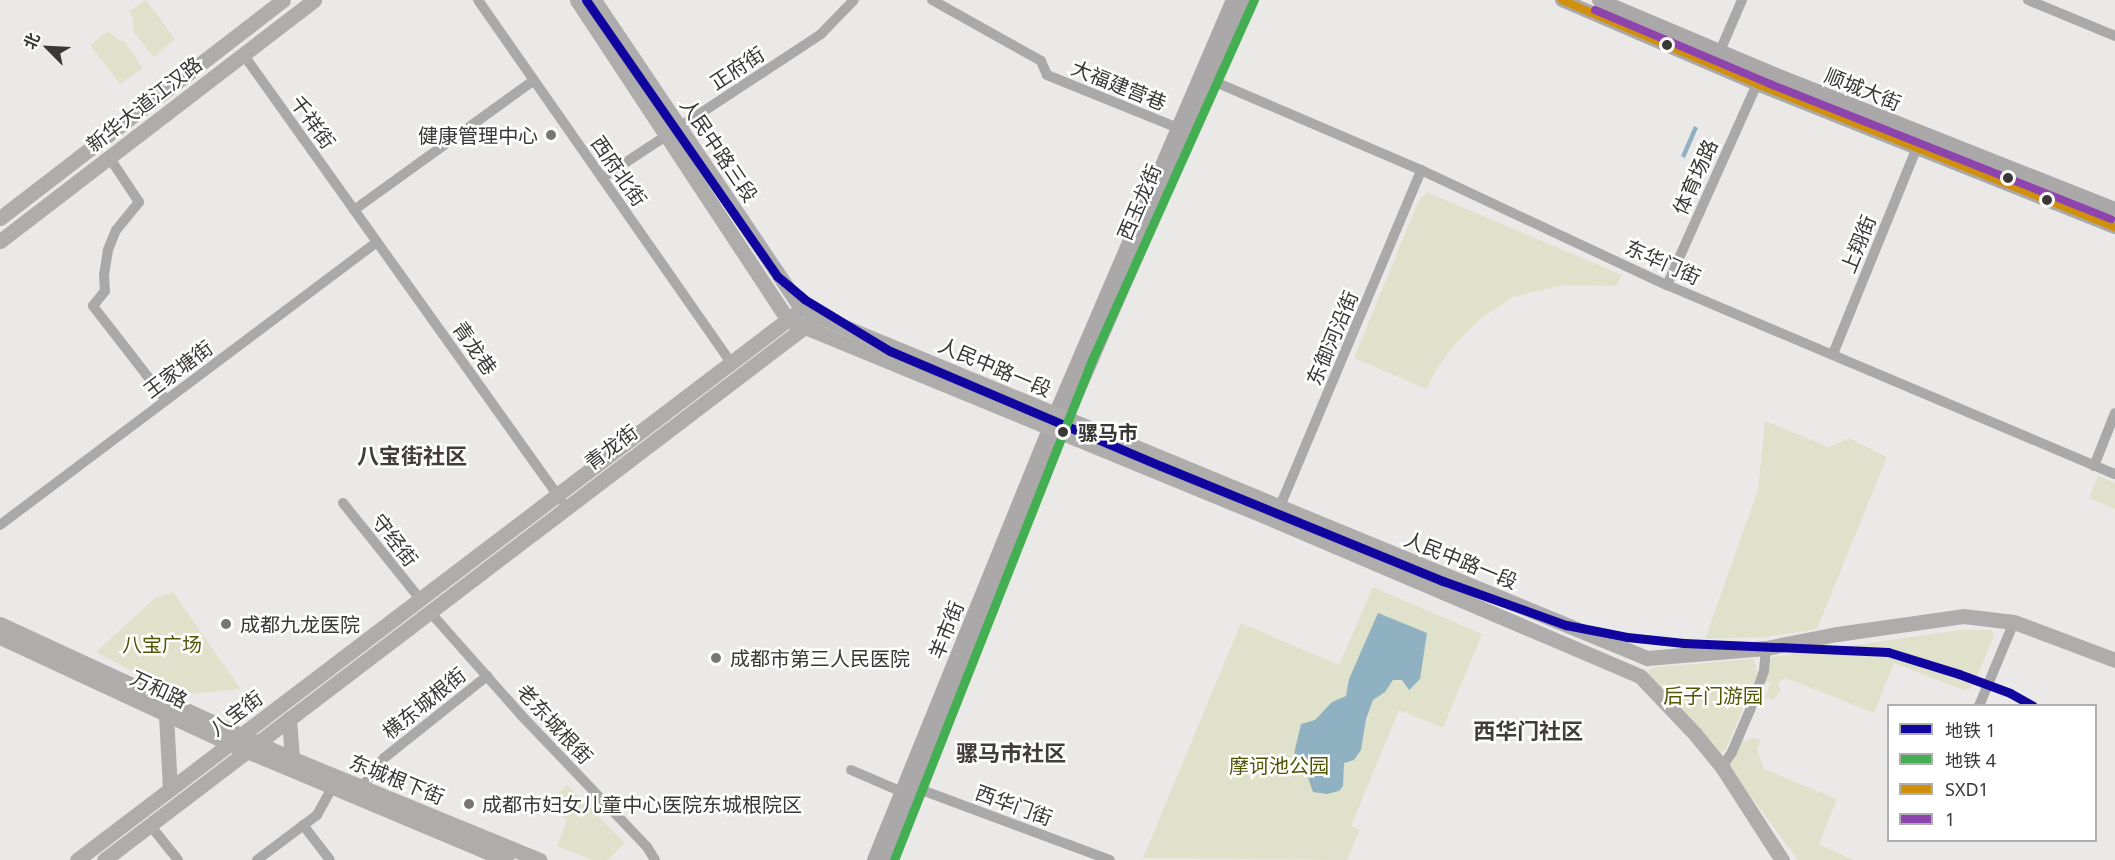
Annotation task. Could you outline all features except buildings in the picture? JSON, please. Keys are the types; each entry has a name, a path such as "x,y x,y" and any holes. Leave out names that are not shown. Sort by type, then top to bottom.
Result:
{"main road":[{"name":"新华大道江汉路","path":"0,218 283,0"},
{"name":"新华大道江汉路","path":"0,241 314,0"},
{"name":"人民中路三段","path":"578,0 802,309"},
{"name":"人民中路三段","path":"594,0 788,320"},
{"name":"西玉龙街","path":"1058,424 1206,78 1233,0"},
{"name":"西玉龙街","path":"1058,424 1178,128 1247,0"},
{"name":"顺城大街","path":"1562,0 1756,84 2115,227"},
{"name":"顺城大街","path":"1599,0 1720,51 2115,209"},
{"path":"802,309 818,316"},
{"name":"青龙街","path":"430,612 731,363 802,309"},
{"name":"人民中路一段","path":"818,316 1058,424"},
{"name":"青龙街","path":"420,599 562,501 818,316"},
{"path":"788,320 805,326"},
{"name":"人民中路一段","path":"805,326 1647,658 1766,648 1837,634 1963,616 2014,622 2115,660"},
{"name":"羊市街","path":"874,860 908,788 1058,424"},
{"name":"人民中路一段","path":"1277,513 1640,676 1695,734 1722,767 1782,860"},
{"name":"八宝街","path":"77,860 420,599"},
{"name":"八宝街","path":"104,860 430,612"},
{"name":"万和路","path":"0,619 26,643"},
{"name":"万和路","path":"0,624 26,643 166,715 234,739"},
{"name":"万和路","path":"0,639 26,643 251,746"},
{"path":"1640,676 1640,670 1647,658"},
{"path":"166,715 170,789"},
{"path":"289,719 292,759"},
{"name":"东城根下街","path":"251,746 292,759 540,860"},
{"name":"东城根下街","path":"251,746 332,788 506,860"},
{"name":"羊市街","path":"888,860 908,788"}],"street":[{"name":"西府北街","path":"478,0 731,363"},
{"name":"正府街","path":"602,178 821,34 835,23 854,0"},
{"name":"大福建营巷","path":"932,0 1041,61 1047,75 1178,128"},
{"path":"1720,51 1742,0"},
{"path":"2028,0 2115,36"},
{"name":"千祥街","path":"243,54 354,210"},
{"name":"东华门街","path":"1206,78 1421,170 1667,285 2115,474"},
{"path":"354,210 534,80"},
{"name":"体育场路","path":"1667,285 1756,84"},
{"name":"上翔街","path":"1833,354 1917,147"},
{"path":"109,157 139,202 116,230 108,250 104,274 105,291 93,306 166,400"},
{"name":"东御河沿街","path":"1277,513 1421,170"},
{"name":"青龙巷","path":"354,210 562,501"},
{"name":"王家塘街","path":"0,525 377,242"},
{"path":"2094,466 2115,413"},
{"name":"守经街","path":"343,503 420,599"},
{"name":"老东城根街","path":"430,612 646,847 655,860"},
{"path":"1978,704 2014,622"},
{"path":"1722,767 1732,752 1750,710 1764,671 1766,648"},
{"name":"横东城根街","path":"362,787 384,758 487,676"},
{"name":"西华门街","path":"851,770 1107,859"},
{"path":"257,860 317,815 332,788"},
{"path":"150,825 178,860"},
{"path":"303,825 330,860"}],"green space":[{"path":"146,0 175,39 154,57 134,33 133,19 129,11"},
{"path":"108,31 118,40 124,41 143,68 120,84 90,45"},
{"path":"1427,192 1622,275 1617,286 1563,285 1513,297 1480,319 1457,342 1438,367 1426,389 1354,358 1419,200"},
{"path":"1765,421 1829,447 1849,438 1887,457 1817,629 1765,637 1705,639 1758,490"},
{"path":"2098,476 2115,483 2115,509 2089,498"},
{"name":"摩诃池公园","path":"1373,587 1482,634 1443,728 1399,710 1351,826 1360,830 1347,860 1143,858 1241,623 1339,665"},
{"name":"八宝广场","path":"173,592 241,689 177,695 96,652 155,598"},
{"path":"1960,630 1991,630 1994,636 1973,686 1966,691 1894,663 1874,713 1786,678 1780,680 1778,686 1781,690 1773,700 1765,698 1770,684 1764,680 1772,657"},
{"name":"后子门游园","path":"1754,659 1758,673 1725,751 1717,753 1649,675 1649,670 1656,667"},
{"path":"1753,738 1761,740 1757,749 1764,769 1837,799 1819,844 1853,860 1798,860 1729,767 1741,739 1746,741"},
{"path":"567,785 625,843 607,860 592,860 557,846 567,821 550,802"}],"water":[{"path":"1694,126 1698,128 1685,158 1681,156"},
{"path":"1378,613 1427,633 1420,679 1409,690 1402,680 1393,680 1385,692 1373,700 1366,719 1361,750 1354,760 1344,763 1343,786 1339,791 1327,794 1313,792 1304,766 1293,758 1301,724 1315,720 1332,702 1346,696 1349,679"}],"metro line":[{"name":"1","path":"586,0 777,276 804,299 890,351 1161,466 1443,581 1566,625 1627,637 1684,643 1888,652 1959,674 2010,693 2029,704"},
{"name":"4","path":"894,860 1092,360 1254,0"}],"transit line":[{"name":"SXD1","path":"1562,0 1757,84 2115,227"},
{"name":"1","path":"1595,10 1770,84 2111,219"}],"place":[{"name":"健康管理中心","path":"551,135"},
{"name":"骡马市","path":"1063,432"},
{"name":"成都九龙医院","path":"226,624"},
{"name":"成都市第三人民医院","path":"716,658"},
{"name":"成都市妇女儿童中心医院东城根院区","path":"469,804"}],"district":[{"name":"八宝街社区","path":"412,456"},
{"name":"西华门社区","path":"1528,731"},
{"name":"骡马市社区","path":"1011,753"}]}
